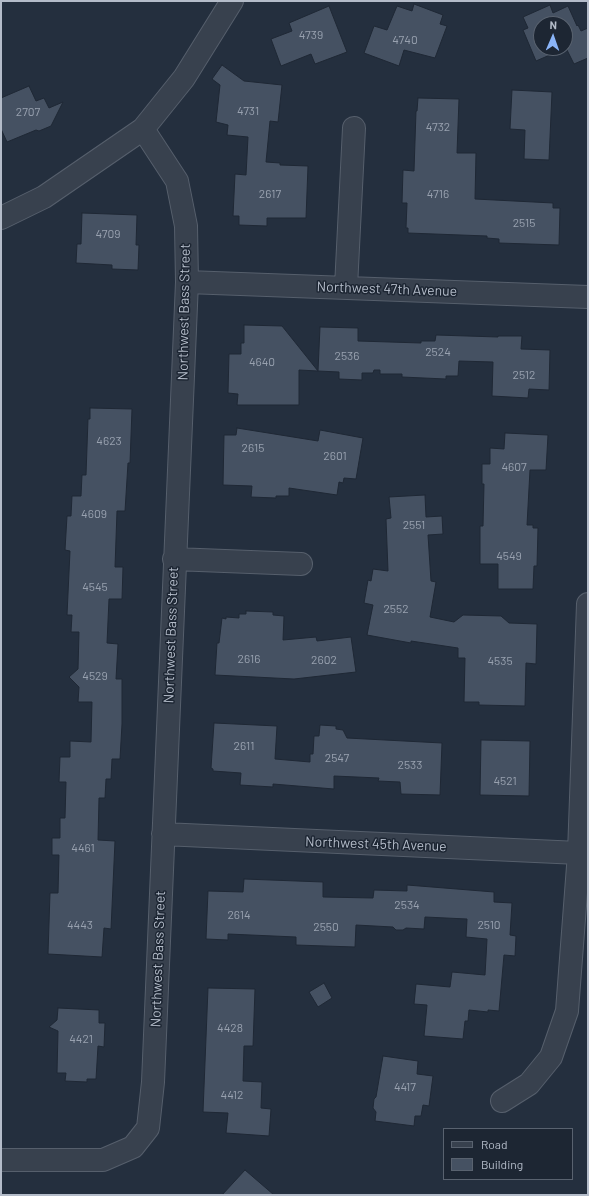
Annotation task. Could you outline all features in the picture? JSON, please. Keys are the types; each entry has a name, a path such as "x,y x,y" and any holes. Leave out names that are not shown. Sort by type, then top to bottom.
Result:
{"street":[{"path":"1,218 44,198 143,129 184,78 232,1"},
{"path":"346,287 354,128"},
{"name":"Northwest Bass Street","path":"1,1160 103,1160 133,1147 148,1128 153,1082 174,559 187,282 186,226 177,181 143,129"},
{"name":"Northwest 47th Avenue","path":"187,282 588,297"},
{"path":"174,559 301,564"},
{"path":"502,1101 529,1084 551,1057 567,1011 583,852 588,604"},
{"name":"Northwest 45th Avenue","path":"164,834 583,852"}],"building":[{"path":"414,4 443,15 440,24 447,26 435,58 404,50 399,66 364,53 374,26 387,30 397,6 412,11"},
{"path":"550,5 553,13 568,6 572,16 533,16 533,54 523,30 528,28 523,17"},
{"path":"329,6 347,52 315,64 311,54 281,66 271,39 292,31 289,23"},
{"path":"573,17 581,31 588,28 588,58 574,64 570,56 573,56"},
{"path":"534,56 548,56 536,61"},
{"path":"222,65 244,81 282,85 278,122 270,121 266,162 280,163 280,165 308,166 306,218 267,218 267,226 239,225 239,216 233,216 235,174 246,175 248,137 227,135 228,125 216,122 220,85 212,79"},
{"path":"29,86 36,101 44,98 49,108 63,102 51,126 39,131 36,130 7,142 1,129 1,98"},
{"path":"512,90 552,92 549,160 524,159 525,130 510,129"},
{"path":"418,98 459,99 457,153 476,153 475,199 553,203 553,208 560,208 559,245 499,243 499,239 487,238 487,236 408,233 408,228 406,228 407,203 402,203 403,170 414,171 416,111"},
{"path":"82,213 137,215 136,245 139,245 138,270 112,269 112,265 76,263 77,244 81,244"},
{"path":"244,325 282,326 318,371 299,370 299,405 237,405 238,394 228,393 229,354 241,354 241,343 244,343"},
{"path":"320,327 358,328 358,341 421,343 421,341 435,341 436,335 498,337 522,336 521,349 550,350 549,390 529,389 528,398 492,396 493,362 459,361 458,376 446,376 446,379 402,377 402,374 380,374 380,370 374,370 373,373 362,373 362,380 339,379 339,372 318,371"},
{"path":"90,408 132,409 130,463 128,463 125,511 117,511 115,567 123,567 122,599 109,599 107,643 118,644 116,679 122,679 122,724 120,759 112,759 111,779 106,779 105,798 99,798 98,840 115,841 111,929 104,928 102,957 48,954 50,893 58,893 59,855 52,855 52,838 60,838 60,818 65,818 66,782 59,782 60,757 70,757 70,741 91,742 92,702 78,702 79,687 69,677 78,669 79,632 71,632 72,615 67,615 70,551 65,550 67,516 71,516 72,496 81,496 82,475 86,475 88,419 90,419"},
{"path":"237,428 318,441 320,430 363,438 356,479 344,478 343,483 339,482 337,495 289,488 289,496 276,496 276,498 251,497 252,486 223,485 224,435 236,435"},
{"path":"505,433 548,435 546,470 530,470 527,525 533,525 533,528 538,528 537,566 534,566 533,589 498,589 498,564 480,564 480,526 483,526 484,484 482,484 482,464 490,464 490,448 504,449"},
{"path":"425,495 426,517 442,516 443,534 428,535 431,581 436,582 430,617 454,622 463,615 501,616 509,623 537,624 536,664 526,663 525,706 479,705 479,702 464,702 465,658 458,658 458,648 411,641 411,643 367,635 373,605 364,603 368,580 371,581 373,569 388,571 386,519 391,518 389,497"},
{"path":"246,611 273,612 273,615 284,616 283,640 316,637 317,641 351,637 356,672 294,679 215,675 217,643 219,643 222,618 239,618 239,614 246,614"},
{"path":"214,723 277,726 275,759 310,762 310,754 313,754 314,736 319,736 320,725 336,726 336,729 343,730 347,738 442,743 440,795 401,794 400,782 378,781 379,778 334,776 334,789 273,784 273,787 240,785 241,773 213,771 211,768"},
{"path":"481,740 530,741 529,796 480,795"},
{"path":"244,879 323,882 323,897 373,898 374,890 407,891 407,885 494,892 494,902 512,903 510,935 516,936 515,956 504,955 499,1011 488,1010 488,1012 469,1010 468,1021 465,1021 463,1039 424,1036 427,1005 414,1004 416,984 450,987 452,972 485,975 487,939 466,937 467,919 425,917 424,929 406,928 403,930 396,930 393,927 356,925 355,947 296,945 296,937 228,934 228,940 206,939 208,891 243,892"},
{"path":"324,983 332,998 318,1007 309,992"},
{"path":"208,988 255,989 253,1046 244,1046 243,1081 262,1082 261,1108 271,1109 269,1136 226,1133 228,1113 203,1112"},
{"path":"58,1008 99,1010 99,1023 105,1023 104,1047 98,1046 96,1079 87,1079 87,1082 65,1081 66,1073 57,1073 58,1031 49,1027 57,1020"},
{"path":"383,1056 418,1061 417,1074 433,1076 429,1106 423,1105 421,1116 415,1116 414,1126 375,1121 376,1112 373,1108 374,1099 376,1097"},
{"path":"245,1170 274,1195 222,1195"}]}
